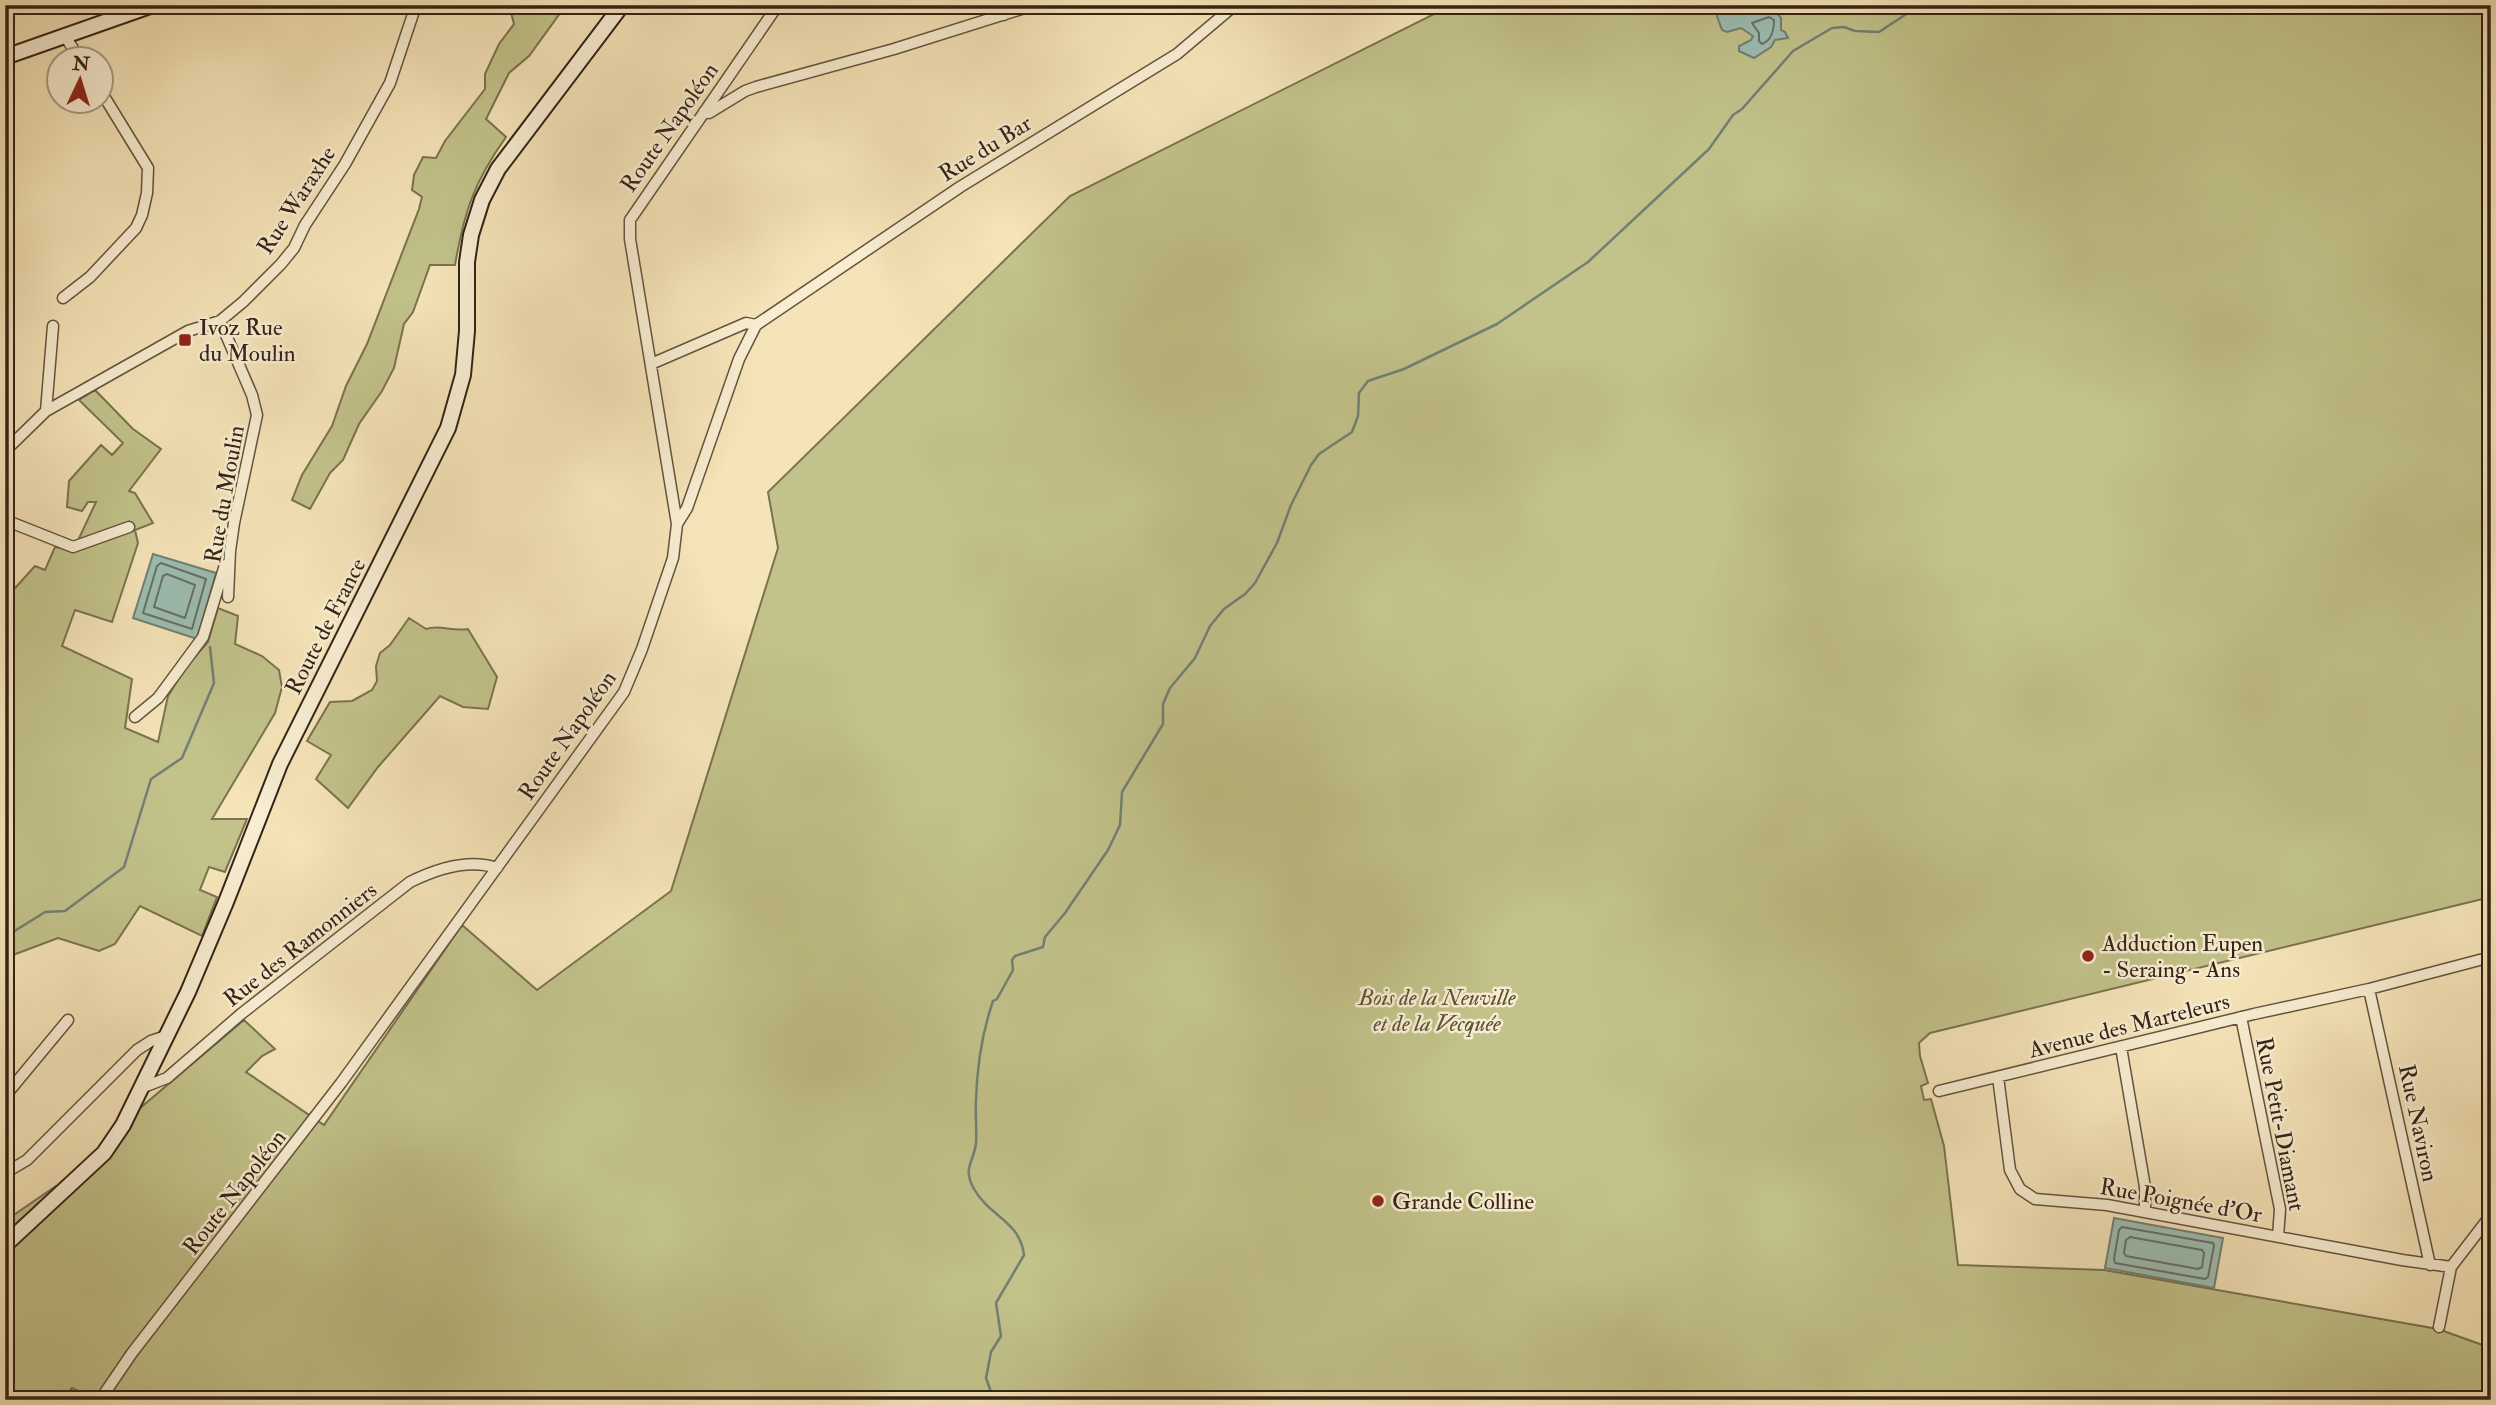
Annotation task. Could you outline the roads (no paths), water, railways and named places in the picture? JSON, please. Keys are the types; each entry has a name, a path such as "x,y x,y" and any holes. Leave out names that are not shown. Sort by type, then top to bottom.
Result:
{"main road":[{"path":"5,57 153,5"},
{"name":"Route de France","path":"5,1245 104,1153 118,1133 141,1088 213,933 280,764 448,428 463,375 467,262 471,234 482,201 498,169 622,5"}],"street":[{"name":"Rue Waraxhe","path":"5,451 46,411 188,331 220,321 267,279 294,248 390,83 416,5"},
{"name":"Route Napoléon","path":"100,1400 132,1353 311,1124 630,681 673,558 677,524 630,239 630,220 778,5"},
{"path":"993,5 1004,15"},
{"path":"704,112 709,113 756,87 903,47 1034,5"},
{"name":"Rue du Bar","path":"677,524 687,508 739,359 756,325 960,187 1168,60 1196,40 1235,5"},
{"path":"65,36 71,46"},
{"path":"63,298 90,277 136,228 142,215 148,168 116,116"},
{"name":"Rue du Moulin","path":"220,321 257,415 230,551 228,597"},
{"name":"Rue du Bar","path":"651,364 746,323 756,325"},
{"path":"46,411 53,326"},
{"path":"5,520 73,547 129,527"},
{"path":"135,717 158,698 203,637 230,551"},
{"name":"Rue des Ramonniers","path":"141,1088 167,1078 241,1014 400,888 433,872 457,866 485,864 496,868"},
{"name":"Avenue des Marteleurs","path":"1939,1091 2241,1017 2369,989 2491,957"},
{"name":"Rue Naviron","path":"2369,989 2430,1265"},
{"name":"Rue Petit-Diamant","path":"2241,1017 2280,1209 2278,1237"},
{"path":"5,1097 68,1020"},
{"path":"5,1173 27,1160 137,1050 166,1036"},
{"path":"2121,1046 2145,1187 2145,1212"},
{"name":"Rue Poignée d'Or","path":"1998,1077 2010,1170 2020,1189 2027,1195 2044,1201 2093,1202 2451,1267"},
{"path":"2438,1327 2451,1267 2491,1215"}],"water":[{"path":"1721,5 1740,5 1747,13 1776,12 1781,18 1781,30 1788,38 1775,40 1771,47 1754,58 1739,51 1739,46 1753,36 1741,28 1727,32 1722,30 1717,16"},
{"path":"153,554 216,573 197,639 133,618"},
{"path":"2114,1218 2223,1238 2214,1288 2105,1268"}],"waterway":[{"path":"999,1400 991,1392 986,1378 991,1352 1001,1336 996,1303 1024,1255 1017,1234 981,1198 969,1176 976,1143 979,1062 993,1001 997,999 1013,970 1012,960 1015,956 1043,947 1045,937 1065,913 1108,850 1120,825 1122,792 1163,724 1163,704 1170,688 1195,658 1210,626 1224,609 1255,583 1277,543 1291,505 1311,465 1319,454 1352,432 1358,416 1359,393 1368,381 1404,369 1497,324 1588,262 1709,149 1733,115 1742,109 1793,51 1832,28 1879,32 1920,5"},
{"path":"5,937 45,912 65,911 124,867 151,779 182,758 214,683 210,647"}],"place":[{"name":"Ivoz Rue du Moulin","path":"185,340"},
{"name":"Adduction Eupen - Seraing - Ans","path":"2088,956"},
{"name":"Grande Colline","path":"1378,1201"}],"park label":[{"name":"Bois de la Neuville et de la Vecquée","path":"1437,1010"}]}
